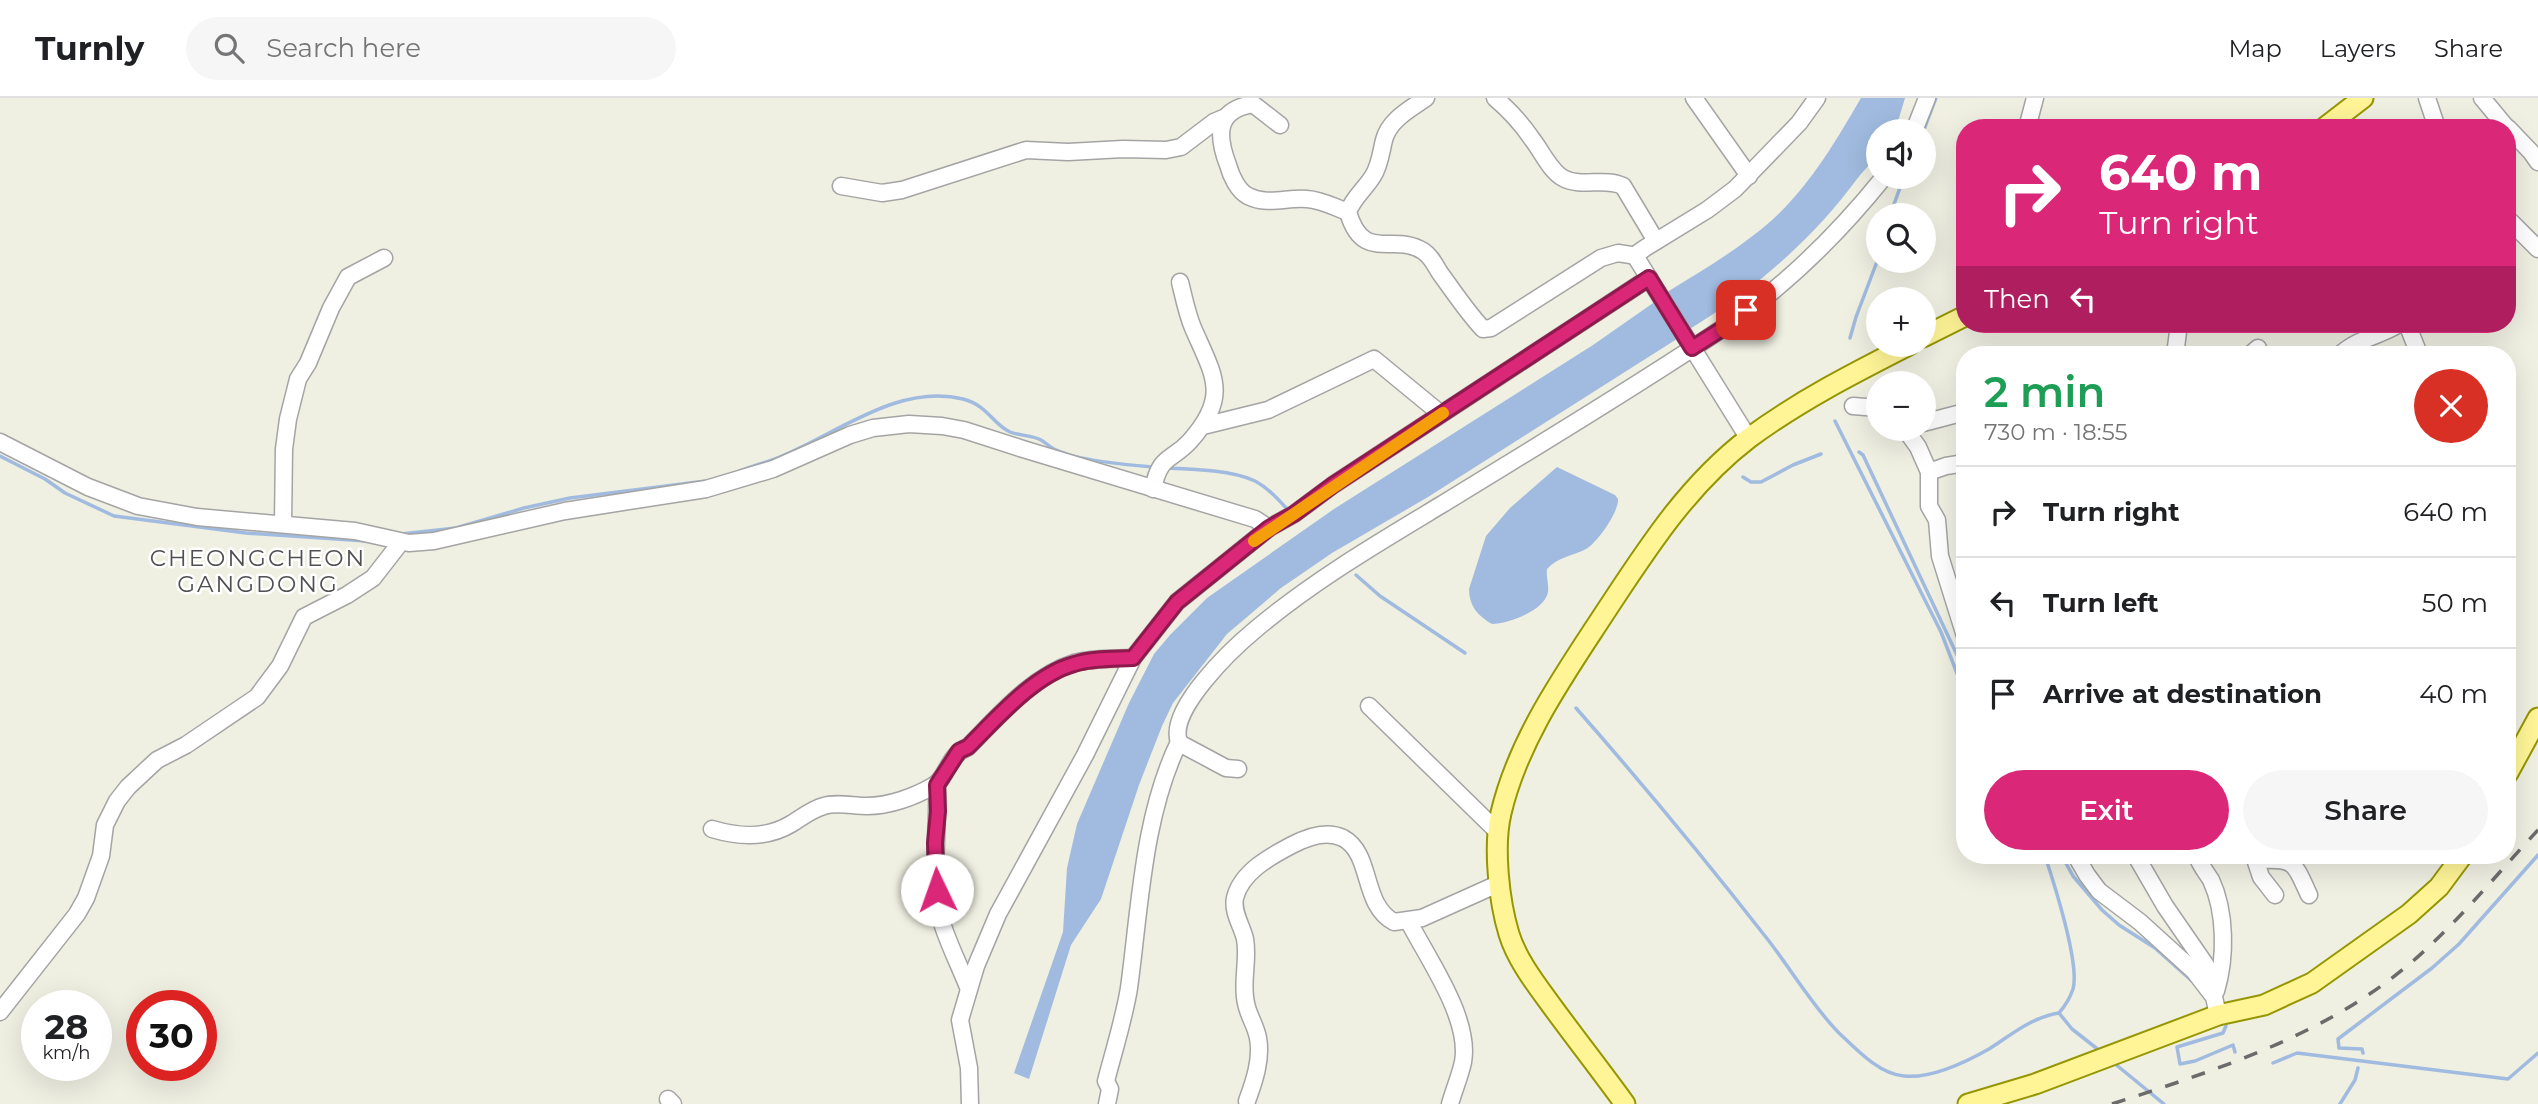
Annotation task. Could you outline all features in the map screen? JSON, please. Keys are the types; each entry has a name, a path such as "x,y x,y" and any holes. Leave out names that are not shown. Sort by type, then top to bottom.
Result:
{"main road":[{"path":"2336,119 2363,98"},
{"path":"1936,330 1956,320"},
{"path":"1617,1100 1563,1024 1517,952 1510,936 1500,883 1499,833 1507,792 1545,706 1659,530 1699,485 1749,439 1828,386 1885,357"},
{"path":"2516,758 2538,718"},
{"path":"1968,1104 2035,1084 2118,1053 2216,1006 2264,1005 2312,984 2409,914 2439,887 2456,864"}],"street":[{"path":"1426,98 1407,111 1390,128 1376,170 1350,205 1348,212 1356,232 1368,242 1417,248 1429,256 1470,316 1483,329 1487,330 1601,258 1618,253 1637,256"},
{"path":"1495,98 1515,117 1552,168 1563,178 1615,182 1623,186 1656,242"},
{"path":"1694,98 1748,176"},
{"path":"1637,256 1715,205 1748,176 1799,123 1817,98"},
{"path":"1918,119 1927,98"},
{"path":"2030,119 2035,98"},
{"path":"2427,98 2434,119"},
{"path":"2484,99 2501,119"},
{"path":"841,186 882,192 902,190 1026,150 1166,150 1181,146 1214,122 1244,105 1253,104 1280,125"},
{"path":"1226,117 1219,130 1220,142 1230,170 1243,193 1269,202 1304,198 1317,200 1348,212"},
{"path":"2516,136 2538,162"},
{"path":"1107,1104 1110,1089 1106,1081 1129,988 1138,909 1158,801 1179,742 1177,734 1182,713 1200,686 1225,657 1256,628 1329,574 1725,327 1814,256 1874,189"},
{"path":"2516,227 2538,249"},
{"path":"1637,256 1749,439"},
{"path":"283,524 282,476 285,439 298,379 348,277 384,258"},
{"path":"970,1104 969,1069 960,1020 968,987 998,914 1085,755 1133,658 1177,602 1269,528 1649,278"},
{"path":"1153,489 1155,477 1166,458 1186,444 1203,426 1216,386 1213,372 1188,315 1180,282"},
{"path":"2349,346 2382,333"},
{"path":"1203,426 1268,410 1374,359 1441,414"},
{"path":"1853,406 1866,407"},
{"path":"1936,420 1956,415"},
{"path":"0,442 88,487 124,502 197,517 283,524 391,539 433,541 565,510 706,489 773,469 814,453 849,435 873,428 909,425 964,430 1255,519 1269,528"},
{"path":"1914,441 1929,472 1929,506 1937,520 1940,556 1956,607"},
{"path":"1929,472 1956,465"},
{"path":"0,1012 77,915 101,856 105,825 117,801 128,787 157,760 186,745 257,697 280,666 304,617 348,595 373,578 391,539"},
{"path":"712,829 731,835 752,836 787,826 825,805 890,804 937,785 959,751 968,747 1037,683 1056,670 1077,663 1133,658"},
{"path":"1369,706 1499,833"},
{"path":"1179,742 1226,768 1238,769"},
{"path":"937,785 937,890 943,925 968,987"},
{"path":"1250,1102 1259,1052 1258,1038 1246,1003 1245,939 1235,910 1235,898 1242,882 1261,863 1308,836 1343,838 1359,858 1379,911 1394,922 1409,922 1422,918 1500,883"},
{"path":"2081,864 2099,891 2161,939 2194,971 2216,1006"},
{"path":"2141,864 2210,973 2216,1006"},
{"path":"2201,864 2215,893 2223,937 2216,1006"},
{"path":"2257,864 2261,877 2275,895"},
{"path":"2291,864 2298,870 2309,895"},
{"path":"1409,922 1441,980 1461,1031 1463,1061 1450,1104"}],"water":[{"path":"1861,98 1905,98 1898,119 1866,119 1866,168 1821,223 1780,263 1736,299 1688,330 1664,294 1719,260 1771,221 1798,193 1842,131"},
{"path":"1656,301 1680,337 1428,497 1332,553 1281,588 1227,634 1173,703 1139,785 1101,899 1071,945 1029,1079 1014,1073 1063,932 1067,868 1077,824 1129,703 1154,654 1207,598 1334,509 1593,345"},
{"path":"1557,467 1615,495 1618,499 1615,511 1607,527 1591,546 1560,559 1547,569 1548,592 1540,605 1516,619 1492,624 1475,610 1469,589 1486,536 1510,508"}],"waterway":[{"path":"1928,119 1936,98"},
{"path":"1894,203 1900,189"},
{"path":"1850,338 1873,273"},
{"path":"737,472 782,456 892,404 939,396 972,402 985,410 1004,429 1037,438 1052,448 1076,457 1154,467"},
{"path":"1835,421 1941,632 1956,671"},
{"path":"1859,452 1863,455 1956,653"},
{"path":"1743,477 1751,482 1761,482 1821,454"},
{"path":"0,456 45,479 65,493 114,516 246,533 366,541"},
{"path":"1166,468 1246,477 1264,487 1288,510"},
{"path":"401,534 456,528 570,498 706,481"},
{"path":"1356,575 1380,596 1465,653"},
{"path":"1576,708 1719,878 1829,1023 1877,1066 1904,1076 1937,1072 1980,1054 2031,1022 2059,1013"},
{"path":"2363,1053 2362,1049 2339,1048 2338,1039 2432,968 2459,944 2538,855"},
{"path":"2047,864 2073,961 2073,989 2059,1013 2072,1029 2100,1051"},
{"path":"2066,864 2073,876 2102,910 2119,925 2155,948 2192,981"},
{"path":"2226,1026 2223,1033 2177,1047 2180,1064 2195,1061 2233,1045 2235,1052"},
{"path":"2273,1063 2297,1053 2508,1079 2538,1053"},
{"path":"2114,1063 2164,1104"},
{"path":"2340,1104 2355,1080 2358,1068"}],"railway":[{"path":"2516,854 2538,830"},
{"path":"2112,1104 2232,1063 2308,1030 2345,1010 2380,987 2430,946 2507,864"}],"slow traffic":[{"path":"1254,541 1269,528 1294,514 1333,485 1443,413"}],"district":[{"name":"CHEONGCHEON GANGDONG","path":"258,571"}],"route":[{"path":"937,890 937,785 959,751 968,747 1037,683 1056,670 1077,663 1133,658 1177,602 1269,528 1649,278 1692,348 1746,310"}]}
